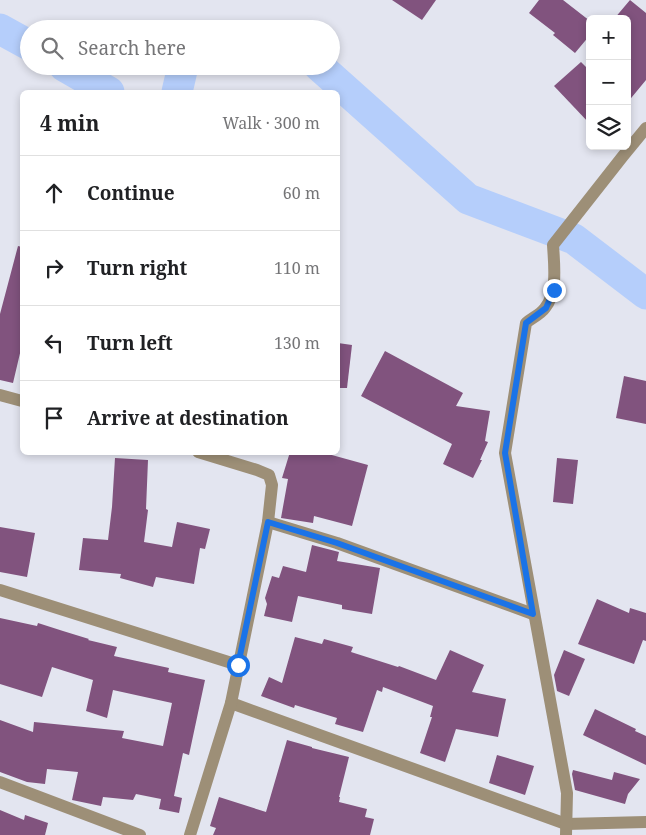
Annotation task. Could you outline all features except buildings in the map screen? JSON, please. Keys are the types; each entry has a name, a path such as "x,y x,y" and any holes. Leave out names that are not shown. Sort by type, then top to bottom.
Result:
{"street":[{"path":"566,830 566,793 505,453 526,323 546,308 554,290 553,244 646,128"},
{"path":"0,394 20,400"},
{"path":"190,835 231,703 268,522 272,485 269,475 208,455"},
{"path":"268,522 337,543 533,614"},
{"path":"0,590 238,665"},
{"path":"231,703 566,830 646,822"},
{"path":"0,782 140,835"}],"waterway":[{"path":"0,29 20,40"},
{"path":"80,75 106,90"},
{"path":"177,90 181,75"},
{"path":"329,75 468,199 574,239 646,294"}],"route":[{"path":"238,665 268,522 337,543 533,614 505,453 526,323 546,308 554,290"}]}
